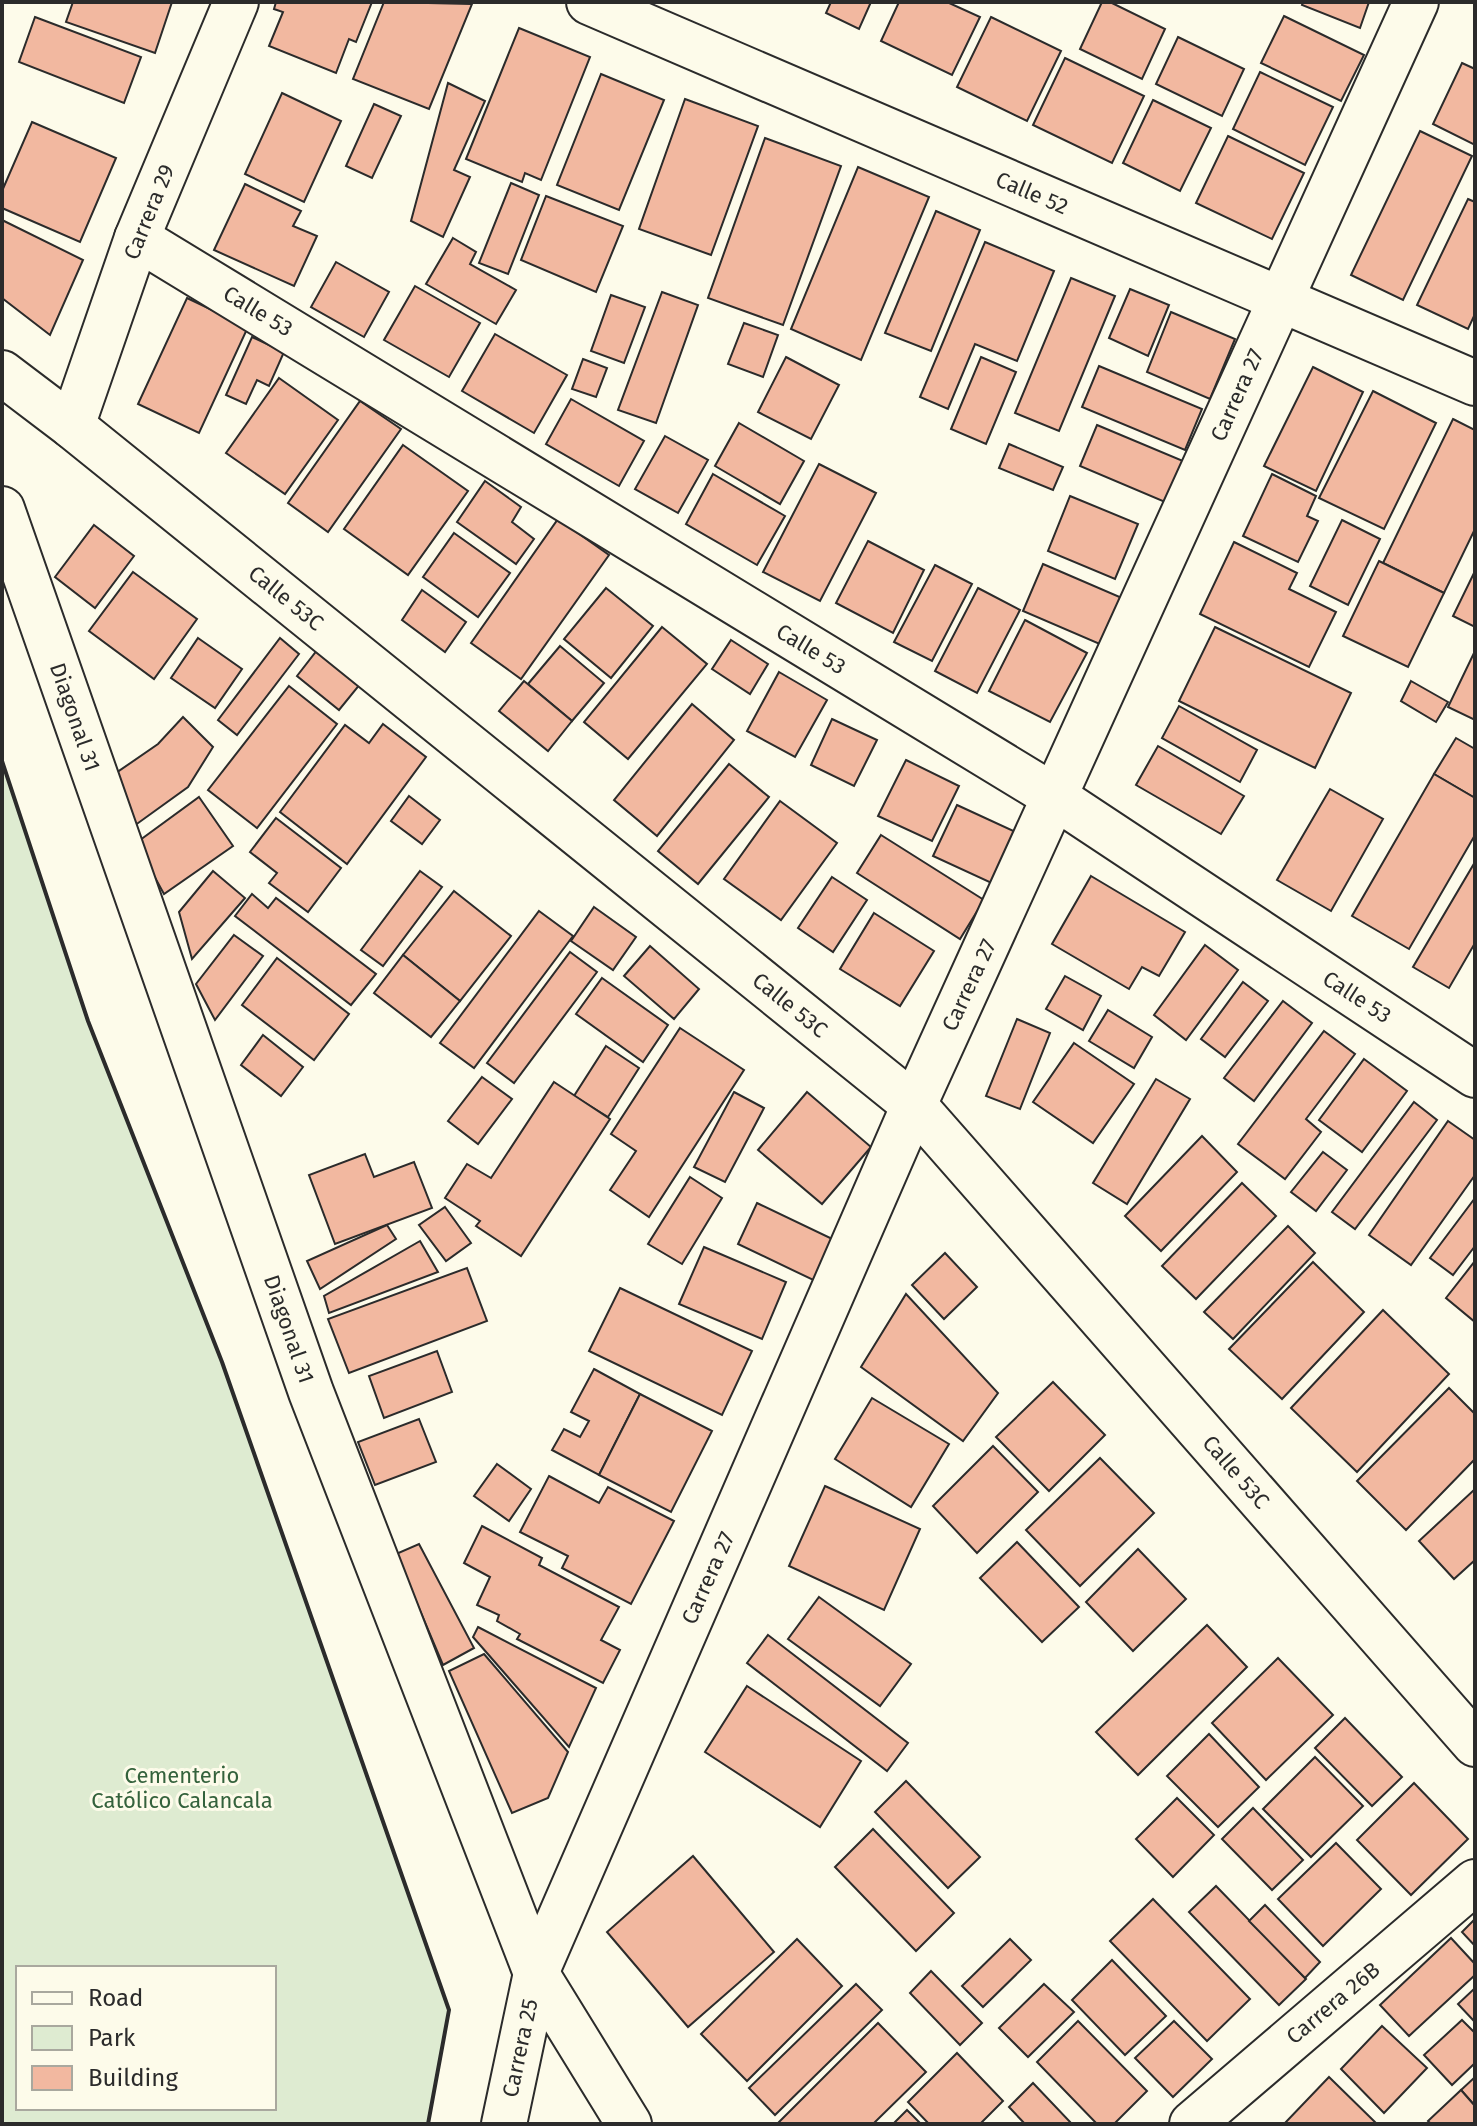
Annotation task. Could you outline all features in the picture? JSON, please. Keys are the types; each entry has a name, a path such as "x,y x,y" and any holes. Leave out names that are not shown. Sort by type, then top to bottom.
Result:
{"street":[{"name":"Carrera 29","path":"72,426 137,238 236,2"},
{"name":"Calle 52","path":"589,2 1475,383"},
{"name":"Carrera 27","path":"536,1973 914,1105 1416,2"},
{"name":"Calle 53","path":"137,238 1055,797 1475,1075"},
{"name":"Calle 53C","path":"2,373 72,426 914,1105 1475,1744"},
{"name":"Diagonal 31","path":"2,509 311,1392 536,1973 629,2124"},
{"name":"Carrera 26B","path":"1192,2124 1475,1882"},
{"name":"Carrera 25","path":"504,2124 536,1973"}],"green space":[{"name":"Cementerio Católico Calancala","path":"2,761 88,1021 222,1362 449,2010 428,2124 2,2124"}],"building":[{"path":"73,2 172,2 155,53 66,22"},
{"path":"276,2 372,2 356,42 349,39 336,73 269,46 283,12 274,9"},
{"path":"384,2 472,4 429,109 353,79"},
{"path":"831,2 871,2 859,29 826,13"},
{"path":"899,2 947,2 980,17 952,75 881,41"},
{"path":"1102,2 1110,2 1165,29 1142,79 1080,49"},
{"path":"1303,2 1369,2 1360,28 1302,5"},
{"path":"1284,16 1364,55 1341,101 1261,63"},
{"path":"35,17 141,57 124,103 19,62"},
{"path":"991,17 1061,51 1027,121 957,87"},
{"path":"519,28 590,57 541,180 525,173 522,182 466,159"},
{"path":"1178,37 1244,69 1222,116 1156,84"},
{"path":"1065,58 1144,96 1112,163 1033,125"},
{"path":"1462,63 1475,69 1475,145 1433,124"},
{"path":"1260,72 1333,107 1305,165 1233,129"},
{"path":"601,74 664,100 619,210 557,185"},
{"path":"448,83 485,101 454,170 470,177 443,237 411,221"},
{"path":"282,93 341,121 304,202 245,174"},
{"path":"685,99 758,126 711,255 639,229"},
{"path":"1153,100 1211,128 1180,191 1123,163"},
{"path":"374,104 401,116 372,178 346,166"},
{"path":"32,122 116,158 80,242 2,208 2,191"},
{"path":"1420,131 1472,156 1403,300 1351,275"},
{"path":"1228,136 1304,173 1272,239 1196,203"},
{"path":"765,138 841,166 783,325 708,298"},
{"path":"858,167 929,197 861,360 791,329"},
{"path":"511,183 539,195 508,274 479,263"},
{"path":"245,184 301,211 293,226 317,236 294,286 214,250"},
{"path":"546,196 623,226 596,292 521,260"},
{"path":"1468,199 1475,202 1475,314 1468,329 1417,305"},
{"path":"936,211 980,230 931,351 885,333"},
{"path":"2,220 83,260 50,335 2,298"},
{"path":"453,238 476,252 470,264 516,290 496,324 426,284"},
{"path":"985,242 1054,271 1017,361 975,344 948,409 920,397"},
{"path":"336,262 389,292 364,337 311,307"},
{"path":"1071,278 1115,296 1059,431 1015,413"},
{"path":"415,286 480,323 449,377 384,340"},
{"path":"1130,289 1169,305 1148,356 1109,338"},
{"path":"662,292 698,305 656,423 618,410"},
{"path":"611,295 645,307 624,363 591,351"},
{"path":"187,298 248,327 199,433 138,404"},
{"path":"1171,312 1235,339 1210,399 1147,372"},
{"path":"744,323 778,335 763,377 728,364"},
{"path":"495,334 567,375 534,433 462,391"},
{"path":"252,337 284,352 269,386 257,380 246,404 226,395"},
{"path":"786,357 839,385 811,439 758,412"},
{"path":"981,357 1016,372 986,444 951,429"},
{"path":"583,359 607,368 596,397 572,389"},
{"path":"1099,366 1202,409 1185,450 1082,407"},
{"path":"1313,367 1363,392 1316,491 1264,466"},
{"path":"279,378 338,420 285,494 226,453"},
{"path":"1373,391 1436,423 1384,529 1319,498"},
{"path":"571,399 644,441 619,486 546,444"},
{"path":"360,401 401,429 328,532 288,503"},
{"path":"1453,419 1475,430 1475,529 1444,593 1383,563"},
{"path":"739,423 804,461 780,504 715,466"},
{"path":"1097,425 1183,461 1165,502 1080,466"},
{"path":"665,436 708,460 678,513 635,489"},
{"path":"1009,444 1063,467 1053,490 999,468"},
{"path":"403,445 468,491 408,575 344,529"},
{"path":"819,464 876,493 820,601 763,572"},
{"path":"713,474 785,516 757,565 686,524"},
{"path":"1272,474 1316,496 1307,516 1318,521 1298,562 1243,536"},
{"path":"485,481 521,507 512,522 534,539 516,564 457,522"},
{"path":"1070,496 1138,524 1115,579 1048,551"},
{"path":"558,519 609,555 521,679 471,643"},
{"path":"1342,520 1380,539 1348,605 1310,586"},
{"path":"94,525 134,556 95,608 55,577"},
{"path":"454,533 510,573 478,617 423,577"},
{"path":"868,541 924,570 893,633 836,603"},
{"path":"1234,542 1297,573 1289,589 1336,612 1309,667 1200,614"},
{"path":"1379,561 1444,593 1408,667 1343,636"},
{"path":"1043,564 1122,598 1102,645 1023,611"},
{"path":"935,565 972,584 932,661 894,642"},
{"path":"1475,571 1475,627 1453,616"},
{"path":"133,572 197,619 154,679 89,631"},
{"path":"606,588 653,626 611,678 564,639"},
{"path":"978,588 1020,610 977,693 935,671"},
{"path":"422,590 466,622 445,652 402,620"},
{"path":"1025,620 1087,653 1050,722 989,691"},
{"path":"662,627 707,664 628,759 584,722"},
{"path":"1215,627 1351,693 1315,768 1179,701"},
{"path":"198,638 242,669 215,708 171,678"},
{"path":"280,638 299,654 237,735 218,720"},
{"path":"731,640 768,664 750,694 712,669"},
{"path":"560,646 604,683 572,721 528,684"},
{"path":"318,649 361,683 339,710 297,676"},
{"path":"1475,654 1475,720 1448,707"},
{"path":"779,672 827,700 795,757 747,731"},
{"path":"524,681 572,721 548,751 499,711"},
{"path":"1411,681 1448,702 1436,722 1401,701"},
{"path":"289,686 337,724 257,828 208,790"},
{"path":"692,704 734,740 657,836 614,800"},
{"path":"1179,706 1257,750 1240,782 1162,738"},
{"path":"183,717 213,747 188,787 134,826 116,773 158,744"},
{"path":"832,719 877,740 854,786 811,765"},
{"path":"383,724 426,757 347,864 280,812 345,725 369,743"},
{"path":"1456,738 1475,749 1475,798 1434,774"},
{"path":"1158,746 1244,796 1221,834 1136,785"},
{"path":"906,760 959,786 932,841 878,816"},
{"path":"729,764 769,797 698,884 658,851"},
{"path":"1434,774 1475,798 1475,835 1409,949 1352,916"},
{"path":"1330,789 1383,819 1331,911 1277,880"},
{"path":"409,796 440,820 422,844 391,821"},
{"path":"199,797 233,846 164,894 136,843"},
{"path":"780,801 837,843 781,920 724,879"},
{"path":"957,805 1022,835 998,886 933,856"},
{"path":"276,818 341,868 308,912 269,883 277,873 250,852"},
{"path":"881,835 984,900 960,939 857,873"},
{"path":"1475,862 1475,943 1449,988 1413,967"},
{"path":"213,871 245,898 192,959 179,912"},
{"path":"420,871 442,887 383,966 361,950"},
{"path":"1091,876 1185,932 1159,976 1142,967 1129,989 1052,944"},
{"path":"832,877 867,900 833,952 798,928"},
{"path":"454,891 511,936 460,1001 403,955"},
{"path":"252,894 268,908 276,898 376,974 351,1005 235,916"},
{"path":"594,907 636,937 613,970 571,941"},
{"path":"539,911 573,936 474,1068 440,1043"},
{"path":"874,913 934,951 900,1006 840,969"},
{"path":"234,935 263,956 215,1020 196,984"},
{"path":"1205,945 1238,970 1186,1040 1154,1015"},
{"path":"650,946 699,989 674,1019 624,976"},
{"path":"570,952 597,972 514,1083 487,1063"},
{"path":"403,955 460,1001 431,1037 374,993"},
{"path":"277,958 349,1014 314,1060 242,1005"},
{"path":"1065,976 1101,996 1083,1030 1046,1009"},
{"path":"602,978 668,1025 643,1062 576,1014"},
{"path":"1243,982 1268,1001 1225,1057 1201,1039"},
{"path":"1283,1001 1312,1023 1254,1101 1224,1078"},
{"path":"1108,1010 1152,1037 1134,1068 1089,1041"},
{"path":"1017,1019 1050,1033 1020,1109 986,1096"},
{"path":"680,1028 744,1070 649,1217 610,1190 636,1151 611,1134"},
{"path":"1324,1031 1355,1054 1306,1119 1321,1132 1285,1179 1238,1144"},
{"path":"263,1035 303,1067 281,1096 241,1065"},
{"path":"1074,1043 1134,1084 1093,1143 1033,1102"},
{"path":"606,1046 639,1068 608,1117 574,1096"},
{"path":"1364,1059 1407,1091 1362,1152 1319,1120"},
{"path":"482,1077 512,1099 478,1144 448,1121"},
{"path":"1156,1079 1190,1099 1127,1204 1093,1183"},
{"path":"554,1082 610,1119 521,1256 476,1226 480,1221 445,1198 467,1164 491,1178"},
{"path":"734,1092 764,1108 725,1182 694,1167"},
{"path":"807,1092 871,1147 822,1204 758,1150"},
{"path":"1414,1102 1437,1120 1355,1229 1332,1212"},
{"path":"1448,1121 1475,1140 1475,1175 1411,1265 1369,1235"},
{"path":"1202,1136 1237,1172 1161,1251 1125,1216"},
{"path":"1323,1152 1347,1170 1316,1211 1291,1192"},
{"path":"365,1154 374,1177 414,1162 432,1208 335,1244 309,1175"},
{"path":"690,1177 722,1198 682,1264 648,1244"},
{"path":"1242,1183 1276,1216 1196,1299 1162,1266"},
{"path":"1475,1198 1475,1246 1453,1275 1430,1258"},
{"path":"757,1203 847,1246 828,1287 738,1244"},
{"path":"445,1207 471,1243 446,1261 419,1225"},
{"path":"387,1225 396,1239 320,1289 307,1261"},
{"path":"1288,1226 1315,1253 1233,1339 1204,1312"},
{"path":"420,1241 438,1272 329,1313 324,1296"},
{"path":"704,1247 786,1282 762,1339 679,1304"},
{"path":"945,1253 977,1287 944,1319 912,1285"},
{"path":"1475,1261 1475,1322 1446,1298"},
{"path":"1313,1262 1364,1312 1282,1399 1229,1349"},
{"path":"467,1268 487,1321 349,1373 328,1319"},
{"path":"620,1288 752,1351 722,1415 589,1351"},
{"path":"906,1294 998,1393 963,1441 861,1367"},
{"path":"1383,1310 1449,1374 1357,1472 1291,1408"},
{"path":"437,1351 452,1392 384,1418 369,1376"},
{"path":"594,1369 640,1394 599,1475 552,1450 564,1429 580,1437 589,1421 571,1412"},
{"path":"1053,1382 1105,1435 1049,1491 996,1437"},
{"path":"1449,1388 1475,1414 1475,1459 1406,1530 1357,1481"},
{"path":"640,1394 712,1431 671,1512 599,1475"},
{"path":"872,1398 949,1444 911,1507 835,1459"},
{"path":"419,1419 436,1462 375,1485 358,1442"},
{"path":"993,1446 1038,1492 977,1553 933,1506"},
{"path":"1100,1458 1154,1513 1080,1586 1026,1530"},
{"path":"497,1464 531,1489 509,1521 474,1496"},
{"path":"549,1476 599,1503 608,1487 674,1521 631,1604 562,1568 568,1556 520,1532"},
{"path":"825,1486 920,1529 884,1610 789,1566"},
{"path":"1475,1489 1475,1560 1454,1579 1419,1541"},
{"path":"482,1526 542,1558 539,1565 619,1607 601,1640 620,1650 603,1683 517,1639 520,1634 497,1621 499,1615 477,1605 490,1577 464,1563"},
{"path":"1017,1542 1079,1607 1042,1642 980,1578"},
{"path":"419,1544 474,1648 443,1665 396,1554"},
{"path":"1138,1549 1186,1599 1133,1651 1086,1602"},
{"path":"819,1597 911,1664 880,1706 788,1639"},
{"path":"1207,1625 1247,1667 1138,1775 1096,1732"},
{"path":"478,1627 596,1688 569,1747 473,1637"},
{"path":"768,1635 908,1743 887,1771 747,1663"},
{"path":"484,1654 568,1752 548,1798 512,1813 449,1671"},
{"path":"1278,1658 1333,1715 1266,1780 1212,1723"},
{"path":"747,1686 861,1761 820,1827 705,1752"},
{"path":"1345,1718 1402,1777 1372,1806 1315,1748"},
{"path":"1209,1734 1259,1787 1218,1827 1167,1776"},
{"path":"1315,1757 1363,1806 1311,1857 1263,1809"},
{"path":"906,1781 980,1857 948,1888 875,1812"},
{"path":"1414,1783 1468,1839 1411,1895 1357,1840"},
{"path":"1177,1798 1214,1835 1173,1877 1136,1839"},
{"path":"1253,1808 1303,1860 1272,1890 1222,1839"},
{"path":"873,1829 954,1913 916,1951 835,1867"},
{"path":"1336,1843 1381,1889 1323,1946 1278,1899"},
{"path":"693,1856 774,1952 688,2027 607,1932"},
{"path":"1216,1886 1306,1979 1279,2005 1189,1912"},
{"path":"1153,1899 1250,1999 1207,2041 1110,1941"},
{"path":"1265,1905 1320,1962 1305,1978 1249,1921"},
{"path":"1475,1919 1475,1946 1462,1932"},
{"path":"1451,1938 1475,1964 1475,1975 1409,2036 1380,2005"},
{"path":"797,1939 842,1986 747,2081 701,2034"},
{"path":"1010,1939 1031,1960 983,2007 962,1986"},
{"path":"1112,1960 1166,2016 1125,2055 1072,2000"},
{"path":"931,1971 982,2023 960,2045 910,1993"},
{"path":"856,1984 882,2010 775,2115 749,2088"},
{"path":"1044,1984 1074,2012 1028,2057 999,2028"},
{"path":"1475,1988 1475,2018 1473,2020 1458,2004"},
{"path":"1462,2020 1475,2033 1475,2063 1452,2085 1424,2055"},
{"path":"1078,2021 1147,2091 1114,2124 1097,2124 1037,2062"},
{"path":"1174,2021 1212,2059 1173,2097 1135,2058"},
{"path":"878,2023 926,2072 873,2124 777,2124"},
{"path":"1382,2026 1427,2068 1384,2113 1341,2069"},
{"path":"957,2053 1003,2101 980,2124 929,2124 908,2102"},
{"path":"1329,2077 1377,2124 1284,2124"},
{"path":"1475,2077 1475,2106 1461,2090"},
{"path":"1033,2083 1072,2124 1025,2124 1009,2107"},
{"path":"1461,2090 1475,2106 1475,2124 1431,2124 1428,2121"},
{"path":"907,2110 921,2124 893,2124"}],"wall":[{"path":"2,761 88,1021 222,1362 449,2010 428,2124"}]}
